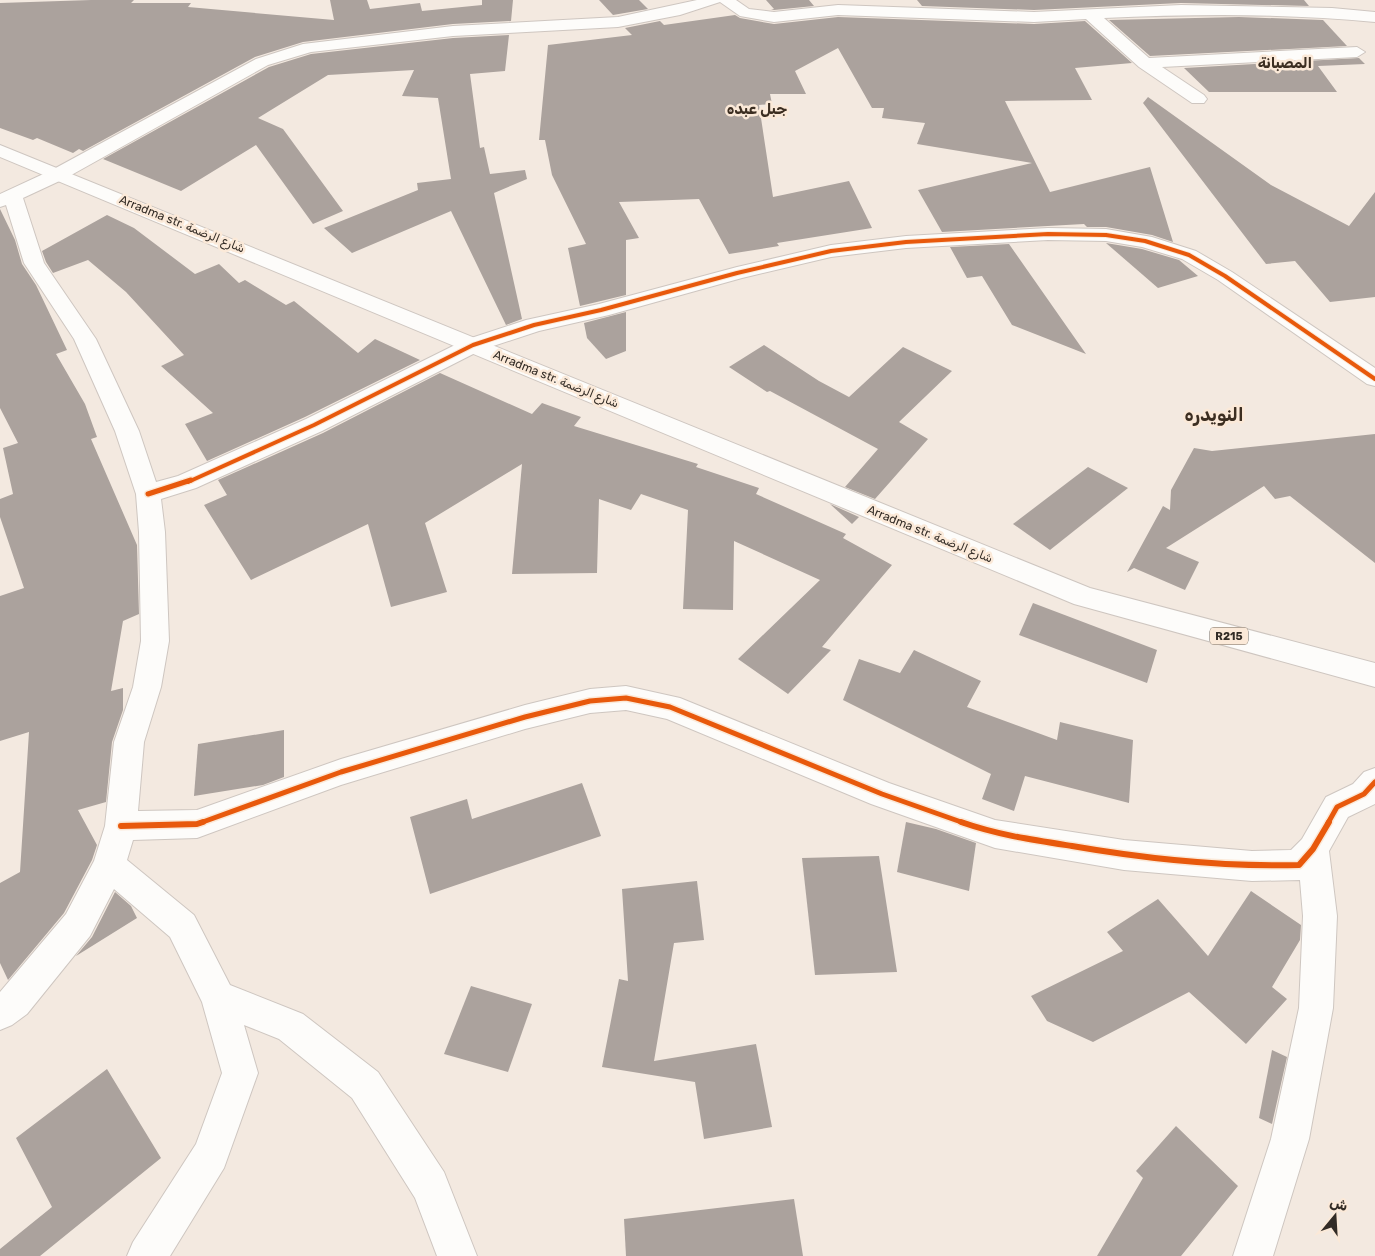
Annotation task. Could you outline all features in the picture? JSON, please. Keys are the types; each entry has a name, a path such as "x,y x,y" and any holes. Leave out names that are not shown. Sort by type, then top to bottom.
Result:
{"street":[{"path":"0,1013 15,1002 78,925 109,865 121,826 129,742 147,687 155,641 152,532 148,494 128,431 85,339 34,264 6,199 59,174 262,62 309,47 453,31 618,22 680,10 713,0"},
{"path":"726,0 746,13 774,16 838,10 1034,17 1092,16 1181,10 1332,13 1375,17"},
{"path":"1092,16 1145,63 1198,99"},
{"path":"1145,63 1356,52"},
{"name":"Arradma str. شارع الرضمة","path":"0,150 1084,597 1375,675"},
{"path":"148,494 187,482 314,425 473,345 534,325 602,310 736,273 831,251 906,242 1048,234 1097,235 1145,240 1189,255 1225,276 1375,379"},
{"path":"121,826 197,824 342,772 525,717 590,701 626,698 670,707 882,794 995,834 1124,855 1252,866 1299,865 1312,849 1338,807 1364,794 1375,782"},
{"path":"1253,1256 1290,1139 1316,1008 1320,916 1312,849"},
{"path":"109,865 182,926 218,998 240,1073 211,1155 147,1256"},
{"path":"218,998 291,1026 365,1086 430,1186 457,1256"}],"building":[{"path":"134,0 131,3 191,3 188,7 334,20 330,0 367,0 370,9 420,3 422,11 482,5 482,0 513,0 511,21 453,24 303,42 255,57 83,151 79,149 73,153 37,138 33,140 0,128 0,3"},
{"path":"599,0 639,0 648,9 613,15"},
{"path":"766,0 809,0 814,6 771,10 774,9"},
{"path":"917,0 1304,0 1309,6 1181,3 1034,10 922,6"},
{"path":"735,15 740,18 774,24 838,17 1034,24 1085,21 1132,63 1075,68 1092,100 1005,101 1050,192 1150,167 1173,242 1152,235 1106,227 1087,227 1084,224 942,232 918,190 1032,163 917,144 925,123 882,118 884,108 872,108 838,48 795,71 806,94 770,94 772,104 759,105 773,197 849,181 872,228 777,243 779,246 729,254 699,199 619,202 639,238 626,240 626,295 580,306 568,248 586,244 552,175 545,140 539,140 548,45 632,35 625,28 660,21 664,25"},
{"path":"1239,17 1323,20 1347,46 1150,56 1109,20"},
{"path":"509,35 505,71 470,74 480,148 484,147 490,174 525,170 527,179 494,193 522,319 506,325 451,211 352,253 324,228 418,190 417,183 451,179 438,98 402,96 414,70 328,75 258,118 283,129 343,211 313,224 256,145 181,191 103,159 269,67 311,54 453,38"},
{"path":"1359,58 1365,64 1318,66 1337,92 1209,92 1184,68"},
{"path":"1148,97 1271,185 1349,226 1375,192 1375,297 1330,302 1295,261 1266,264 1143,103"},
{"path":"0,209 15,240 22,264 36,285 67,350 56,354 85,404 97,437 91,439 137,545 139,614 123,621 111,691 123,688 123,710 112,742 106,802 78,810 97,845 92,860 64,913 8,980 0,963 0,883 20,872 29,732 0,741 0,596 24,588 0,517 0,499 13,494 3,448 18,443 0,408"},
{"path":"107,215 134,228 195,274 219,264 239,283 245,280 286,305 294,301 358,353 375,339 420,360 305,417 207,461 185,424 213,413 161,366 184,355 126,292 88,260 53,273 46,262 42,251"},
{"path":"1106,243 1142,249 1179,260 1198,276 1158,288"},
{"path":"1009,244 1086,354 1012,325 982,276 967,278 950,247"},
{"path":"626,312 626,351 606,359 587,338 584,323"},
{"path":"764,345 819,381 849,397 903,347 952,371 899,422 928,439 875,499 845,487 878,449 770,391 767,392 729,367"},
{"path":"440,373 532,414 542,403 581,417 574,426 698,464 696,467 759,488 756,494 846,534 843,538 892,565 822,647 831,650 788,694 738,659 820,580 734,541 733,610 683,609 688,510 641,494 631,510 599,499 597,573 512,574 522,464 425,523 447,592 391,607 368,524 251,580 204,505 227,495 218,480 323,433"},
{"path":"1375,434 1375,563 1290,496 1275,499 1264,486 1166,548 1199,562 1185,590 1134,568 1127,572 1163,506 1170,510 1171,490 1194,448 1212,451"},
{"path":"1088,467 1128,488 1050,550 1013,524"},
{"path":"830,504 859,517 852,524"},
{"path":"1033,603 1157,650 1147,683 1019,635"},
{"path":"914,650 981,681 967,707 1057,740 1060,722 1133,740 1129,803 1025,776 1014,811 982,799 991,774 843,700 859,659 900,673"},
{"path":"284,730 284,777 263,785 194,796 198,744"},
{"path":"582,783 601,836 430,894 410,817 467,799 472,819"},
{"path":"906,822 936,829 976,843 969,891 897,872"},
{"path":"879,856 897,972 815,975 802,858"},
{"path":"697,881 704,940 674,943 654,1061 756,1044 772,1127 704,1139 695,1082 602,1067 619,979 628,981 622,889"},
{"path":"1251,891 1301,925 1300,940 1272,987 1287,999 1246,1044 1189,992 1093,1042 1047,1021 1031,996 1123,951 1107,932 1158,899 1208,956"},
{"path":"115,892 131,906 137,918 76,956 92,937"},
{"path":"471,986 532,1004 508,1072 444,1054"},
{"path":"1272,1050 1287,1057 1272,1124 1259,1118"},
{"path":"107,1069 161,1158 40,1256 0,1256 0,1249 52,1207 16,1138"},
{"path":"1176,1126 1238,1186 1181,1256 1097,1256 1143,1178 1136,1171"},
{"path":"794,1199 803,1256 626,1256 624,1219"}],"cycle path":[{"path":"148,494 187,482 314,425 473,345 534,325 601,310 737,273 831,251 906,242 1048,234 1106,235 1145,241 1189,255 1225,276 1375,379"},
{"path":"121,826 197,824 341,772 525,717 590,701 626,698 670,707 882,794 995,834 1124,855 1252,866 1299,865 1313,849 1337,807 1364,794 1375,782"}],"district":[{"name":"المصبانة","path":"1285,63"},
{"name":"جبل عبده","path":"757,109"},
{"name":"النويدره","path":"1214,415"}]}
